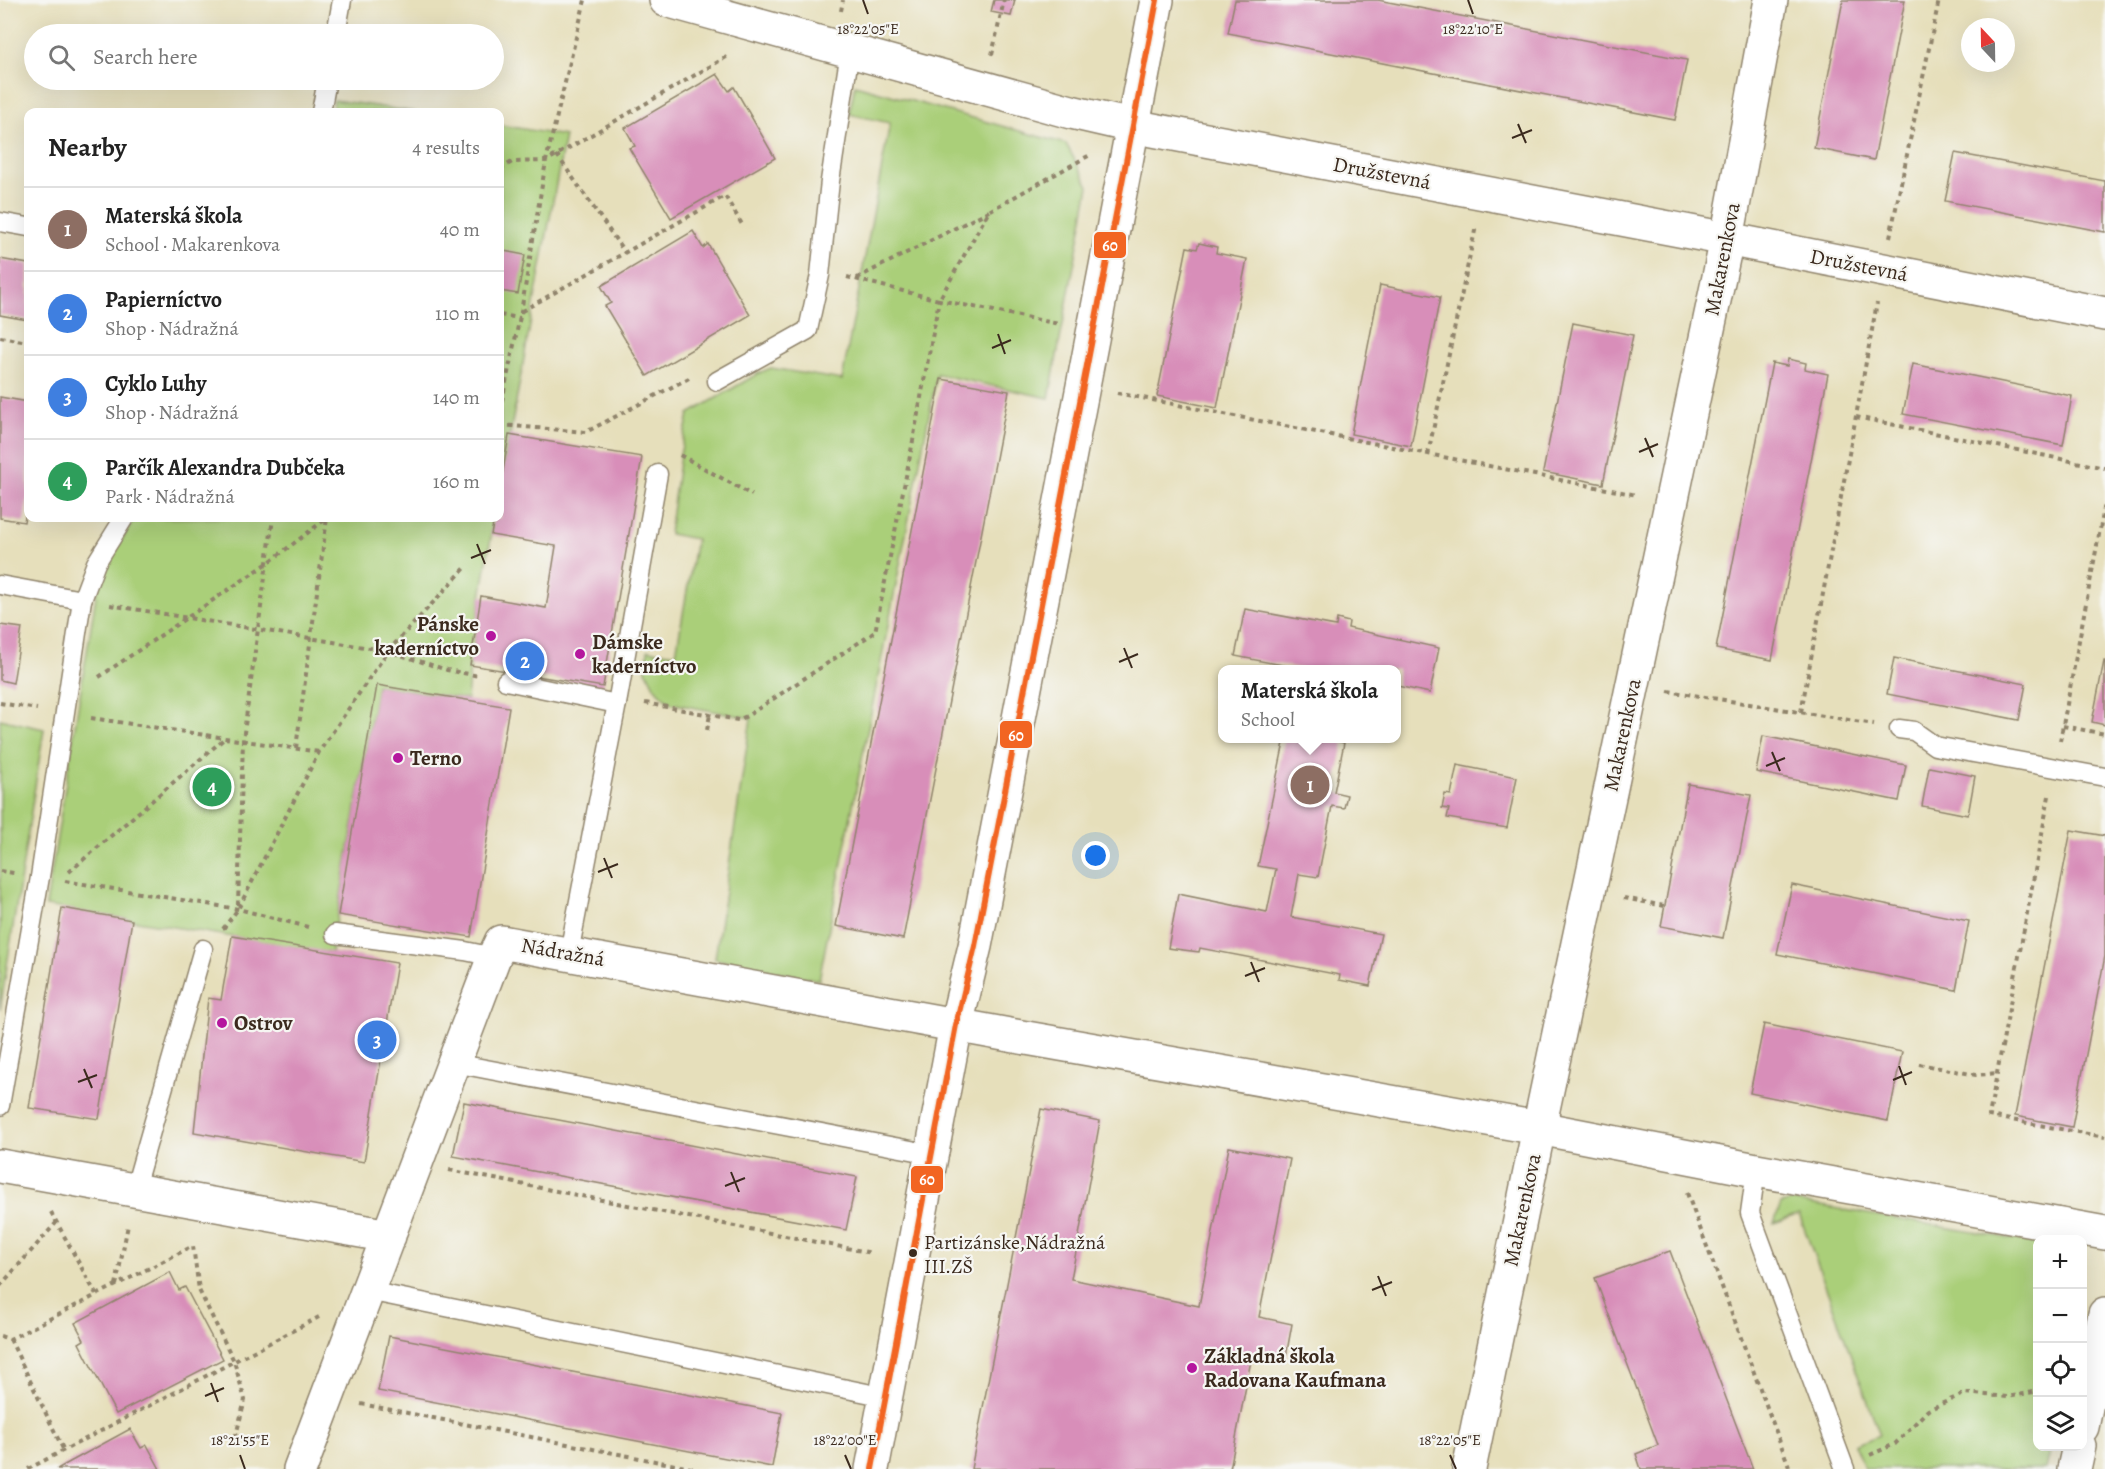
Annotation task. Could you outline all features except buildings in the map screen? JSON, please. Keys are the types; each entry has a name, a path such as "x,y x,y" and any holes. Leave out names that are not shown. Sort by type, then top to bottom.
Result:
{"street":[{"name":"Družstevná","path":"666,0 1071,112 1132,126 1727,239 1881,283 2105,315"},
{"path":"873,1469 956,1025 975,946 1157,0"},
{"name":"Makarenkova","path":"1469,1469 1727,239 1772,0"},
{"name":"Nádražná","path":"300,1469 501,942 1539,1128 2105,1233"},
{"path":"16,1169 389,1236"},
{"path":"2087,1402 2105,1314"},
{"path":"2074,1469 2078,1451"}],"lane":[{"path":"338,24 342,0"},
{"path":"717,381 808,330 820,275 831,170 850,51"},
{"path":"322,108 325,90"},
{"path":"0,222 24,226"},
{"path":"569,953 618,701 658,474"},
{"path":"0,1106 40,878 82,600 96,563 122,522"},
{"path":"0,585 82,600"},
{"path":"506,681 618,701"},
{"path":"1899,729 1914,731 1935,746 2105,777"},
{"path":"335,934 494,957"},
{"path":"134,1191 203,949"},
{"path":"454,1064 932,1154"},
{"path":"1756,1170 1749,1213 1844,1468"},
{"path":"368,1291 886,1397"}],"path":[{"path":"504,392 520,318 546,161 585,0"},
{"path":"992,56 1004,0"},
{"path":"1801,712 1881,283 1939,0"},
{"path":"504,167 512,162 546,161 731,55"},
{"path":"557,154 625,253"},
{"path":"857,278 989,211 1090,155"},
{"path":"521,312 725,196 743,226"},
{"path":"618,701 738,720 875,632 939,300 989,211"},
{"path":"1428,454 1479,216"},
{"path":"820,275 857,278 939,300 1061,324"},
{"path":"504,316 520,318"},
{"path":"0,337 24,341"},
{"path":"504,425 586,432 699,373 717,381"},
{"path":"1108,391 1647,497"},
{"path":"1856,417 2105,468"},
{"path":"680,455 752,495"},
{"path":"2105,503 1989,1116 2105,1137"},
{"path":"238,909 243,740 273,522"},
{"path":"92,681 268,563 322,522"},
{"path":"296,748 326,522"},
{"path":"238,909 319,752 388,651 467,566"},
{"path":"82,600 388,651 447,670 506,681"},
{"path":"1667,691 1899,729"},
{"path":"0,703 319,752"},
{"path":"707,730 710,715"},
{"path":"2063,726 2105,734"},
{"path":"225,738 60,880 238,909 335,934"},
{"path":"1613,896 1664,906"},
{"path":"1919,1064 1976,1075 1998,1073"},
{"path":"1675,1154 1692,1210 1790,1469"},
{"path":"416,1164 872,1253"},
{"path":"16,1169 57,1223 97,1296"},
{"path":"116,1286 134,1191"},
{"path":"0,1286 57,1223"},
{"path":"0,1336 10,1339 193,1246 199,1290 234,1361 245,1400 235,1439"},
{"path":"28,1469 368,1291"},
{"path":"10,1339 64,1450"},
{"path":"1844,1468 1895,1444 1928,1410 1965,1393 2008,1396 2033,1392"},
{"path":"328,1397 696,1469"}],"green space":[{"path":"855,85 1066,144 1089,186 1049,398 937,374 819,980 715,959 751,718 670,703 655,688 646,670 648,650 676,654 696,539 669,534 680,455 689,414 771,368 842,380 890,123 849,114"},
{"path":"334,100 389,108 333,108"},
{"path":"504,126 565,136 504,466"},
{"path":"133,522 493,522 470,665 467,700 377,685 331,953 46,906 99,577"},
{"path":"0,719 44,729 0,1010"},
{"path":"1792,1201 2033,1242 2033,1451 2050,1451 2046,1469 1865,1469 1854,1445 1880,1435 1799,1214 1774,1223 1781,1204"}],"transit line":[{"name":"60","path":"872,1469 956,1025 975,946 1157,0"}],"place":[{"name":"Pánske kaderníctvo","path":"491,636"},
{"name":"Dámske kaderníctvo","path":"580,654"},
{"name":"Papierníctvo","path":"525,661"},
{"name":"Terno","path":"398,758"},
{"name":"Materská škola","path":"1310,785"},
{"name":"Parčík Alexandra Dubčeka","path":"212,787"},
{"name":"Ostrov","path":"222,1023"},
{"name":"Cyklo Luhy","path":"377,1040"},
{"name":"Partizánske,Nádražná III.ZŠ","path":"913,1253"},
{"name":"Základná škola Radovana Kaufmana","path":"1192,1368"}]}
